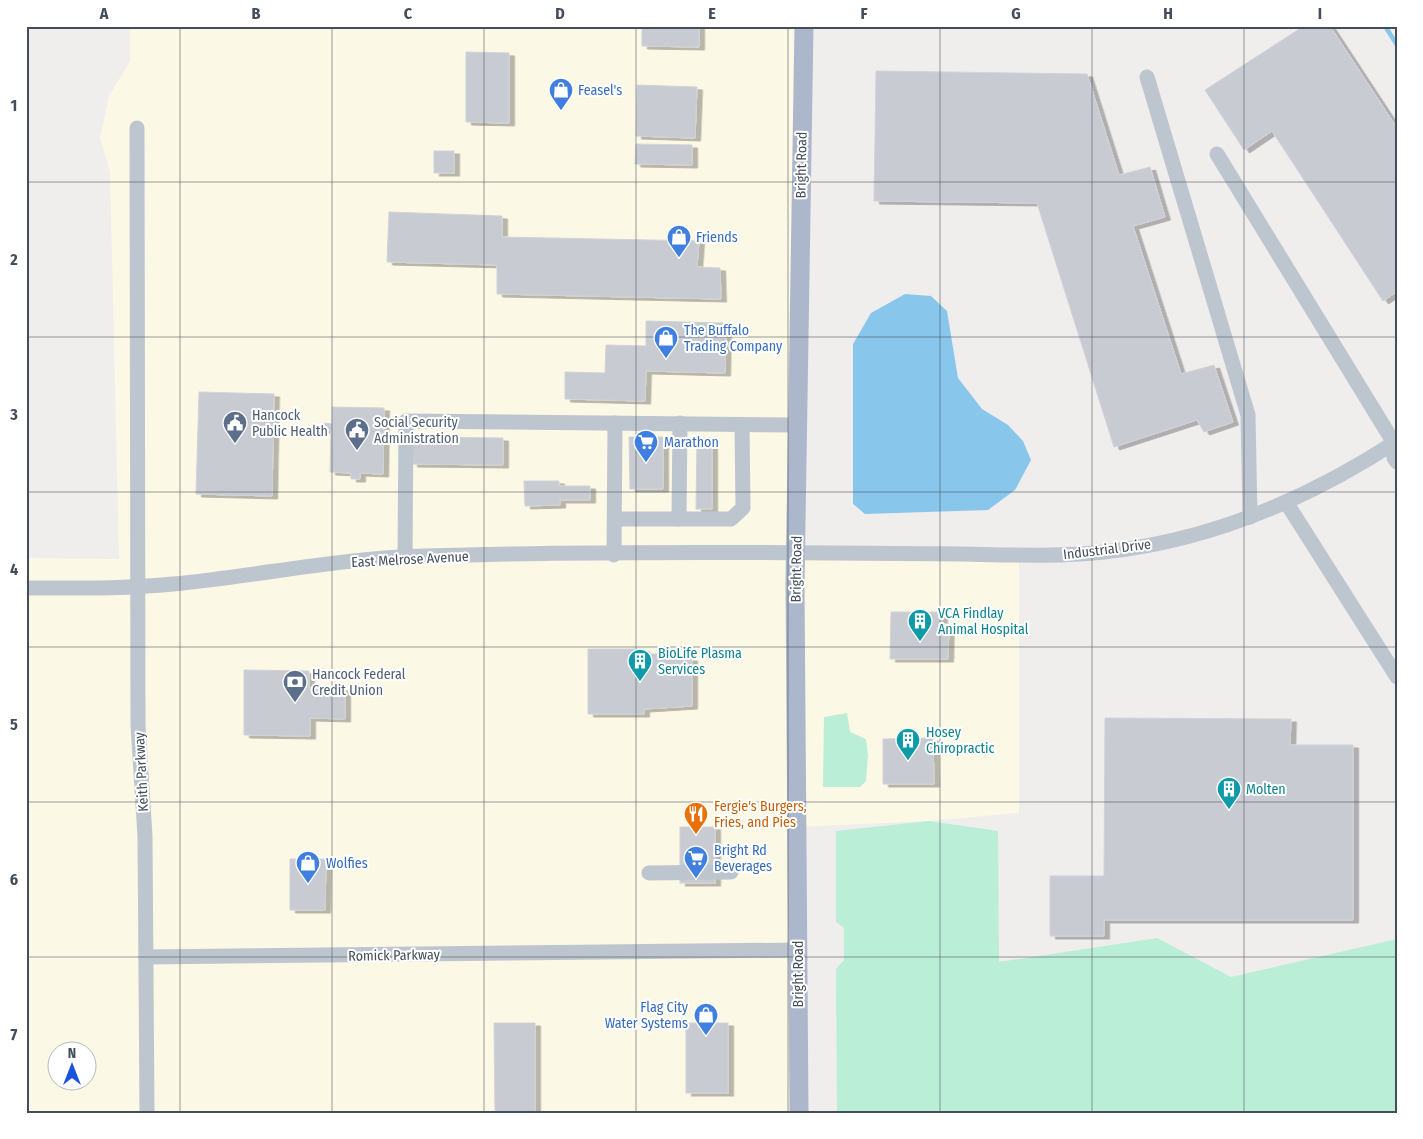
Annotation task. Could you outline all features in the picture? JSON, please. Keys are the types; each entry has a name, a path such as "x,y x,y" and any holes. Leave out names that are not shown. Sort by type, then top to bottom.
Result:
{"main road":[{"name":"Bright Road","path":"799,1113 795,553 804,26"}],"street":[{"path":"1147,77 1248,415 1250,517"},
{"name":"Keith Parkway","path":"137,128 138,725 144,836 146,957"},
{"path":"1218,154 1395,442 1394,458 1397,462"},
{"path":"405,557 406,421 797,425"},
{"path":"614,555 615,423"},
{"path":"679,519 680,423"},
{"path":"615,518 732,519 742,508 742,425"},
{"name":"Industrial Drive","path":"795,553 1072,555 1105,552 1171,540 1250,517 1286,502 1337,478 1395,442"},
{"path":"1286,502 1397,678"},
{"name":"East Melrose Avenue","path":"26,588 137,587 174,584 308,566 405,557 795,553"},
{"path":"649,873 731,872"},
{"name":"Romick Parkway","path":"146,957 798,950"},
{"path":"146,957 147,1113"}],"shaded area":[{"path":"130,26 804,26 795,553 1019,556 1019,813 929,821 797,827 799,1113 26,1113 26,558 119,559 110,172 100,138 109,96 130,61"}],"green space":[{"path":"847,713 850,732 866,739 868,755 866,781 860,787 823,787 824,717"},
{"path":"929,821 998,831 999,962 1157,938 1231,977 1397,939 1397,1113 837,1113 836,969 844,960 844,928 836,922 836,831"}],"water":[{"path":"905,294 931,296 947,311 958,378 982,409 1008,425 1023,441 1031,460 1015,490 988,510 865,514 853,504 853,344 871,313"}],"building":[{"path":"642,26 699,26 699,47 642,46"},
{"path":"1304,26 1330,26 1397,128 1397,297 1395,293 1383,301 1272,131 1244,150 1205,90"},
{"path":"466,52 509,53 509,123 466,122"},
{"path":"876,71 1087,74 1119,175 1150,167 1165,217 1133,226 1181,374 1214,365 1233,422 1204,432 1197,420 1114,447 1037,203 874,201"},
{"path":"637,85 697,87 695,138 636,136"},
{"path":"636,144 692,145 692,165 635,164"},
{"path":"434,151 454,151 454,173 434,173"},
{"path":"389,212 502,216 502,237 699,241 697,267 720,268 721,299 497,294 497,265 387,262"},
{"name":"The Buffalo Trading Company","path":"646,321 726,323 725,373 646,371 645,401 565,399 565,372 605,373 606,345 646,346"},
{"name":"Hancock Public Health","path":"199,392 274,394 272,496 196,494"},
{"name":"Social Security Administration","path":"332,407 384,408 383,474 360,473 360,479 351,479 351,473 330,472 331,430 323,430 324,423 332,424"},
{"path":"412,437 503,438 503,465 412,464"},
{"name":"Marathon","path":"629,437 663,437 663,489 630,489"},
{"name":"Marathon","path":"697,438 712,438 712,509 696,509"},
{"path":"524,481 559,481 559,486 590,486 590,500 560,500 560,505 525,506"},
{"name":"VCA Findlay Animal Hospital","path":"891,612 942,612 942,624 949,624 948,659 890,659"},
{"name":"BioLife Plasma Services","path":"588,649 644,649 644,654 672,654 672,658 692,658 692,706 644,709 644,714 588,714"},
{"name":"Hancock Federal Credit Union","path":"244,670 309,671 309,688 345,688 345,719 310,718 310,736 244,735"},
{"name":"Molten","path":"1105,718 1291,719 1290,745 1353,745 1353,920 1104,920 1104,936 1050,936 1050,876 1104,876"},
{"name":"Hosey Chiropractic","path":"933,738 934,784 883,784 883,739"},
{"path":"680,827 715,827 715,883 680,883"},
{"name":"Wolfies","path":"290,859 326,859 325,910 290,910"},
{"path":"494,1023 535,1023 535,1113 495,1113"},
{"path":"686,1023 728,1023 728,1093 686,1093"}],"waterway":[{"path":"1385,26 1397,45"}],"place":[{"name":"Feasel's","path":"561,111"},
{"name":"Friends","path":"679,258"},
{"name":"The Buffalo Trading Company","path":"666,359"},
{"name":"Hancock Public Health","path":"235,444"},
{"name":"Social Security Administration","path":"357,451"},
{"name":"Marathon","path":"646,463"},
{"name":"VCA Findlay Animal Hospital","path":"920,642"},
{"name":"BioLife Plasma Services","path":"640,682"},
{"name":"Hancock Federal Credit Union","path":"295,703"},
{"name":"Hosey Chiropractic","path":"908,761"},
{"name":"Molten","path":"1229,810"},
{"name":"Fergie's Burgers, Fries, and Pies","path":"696,835"},
{"name":"Bright Rd Beverages","path":"696,879"},
{"name":"Wolfies","path":"308,884"},
{"name":"Flag City Water Systems","path":"706,1036"}]}
